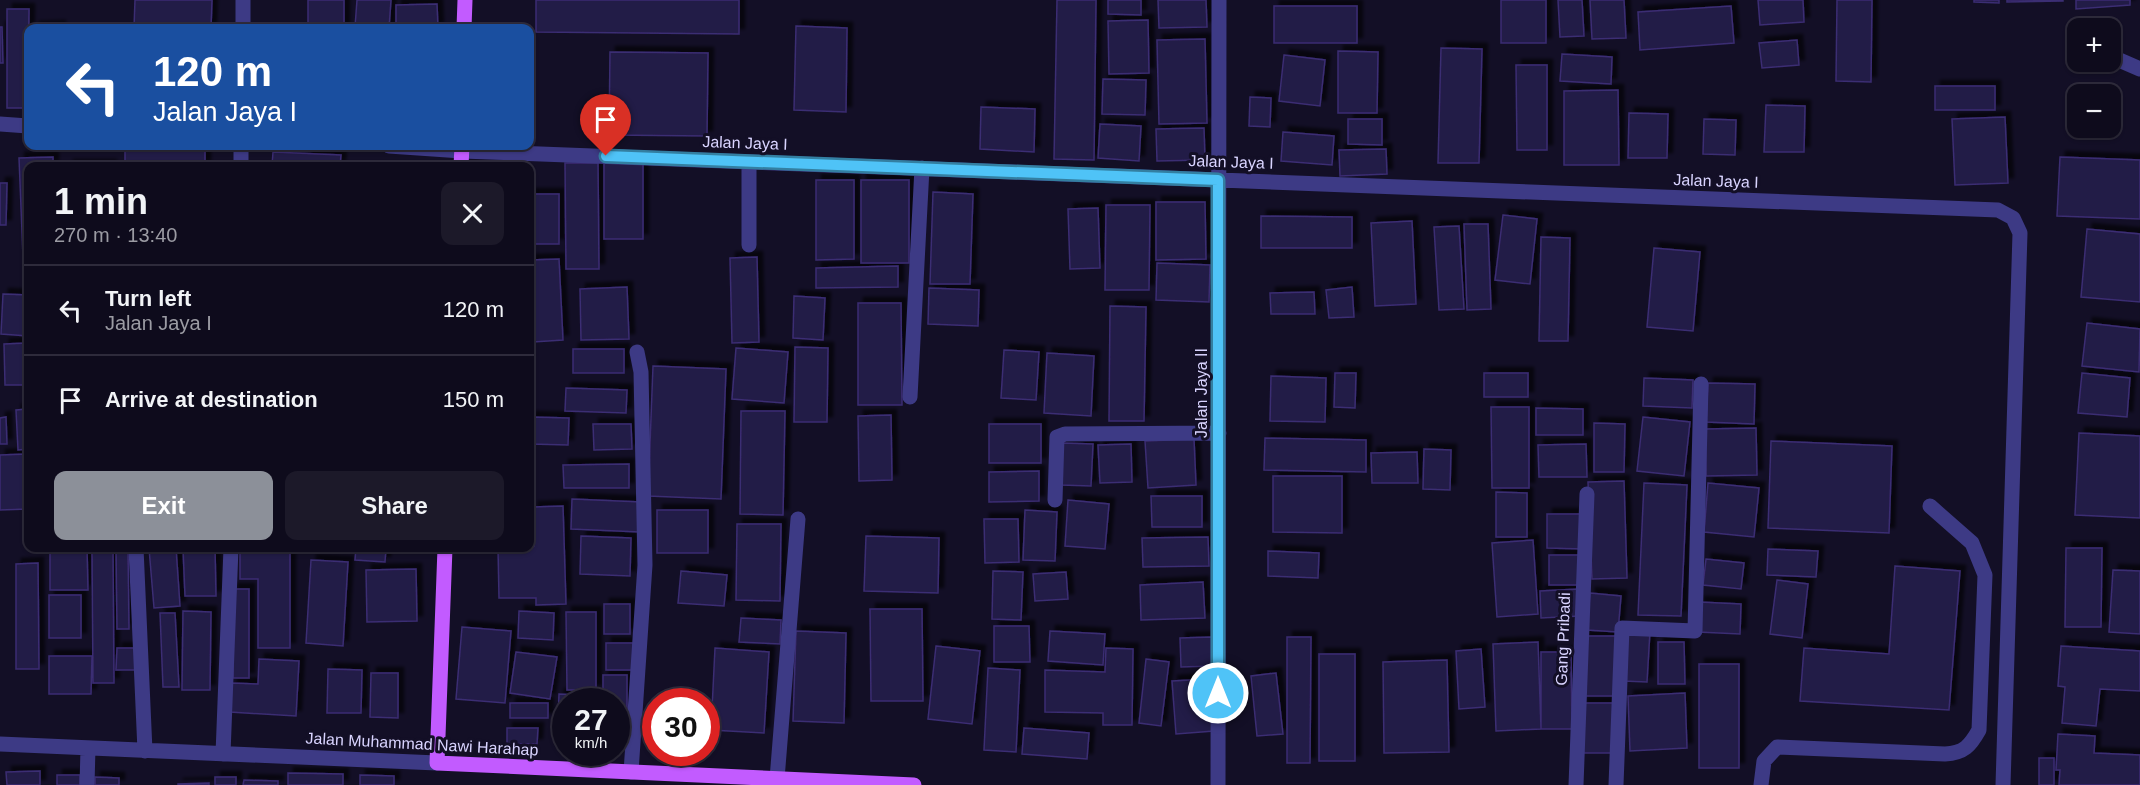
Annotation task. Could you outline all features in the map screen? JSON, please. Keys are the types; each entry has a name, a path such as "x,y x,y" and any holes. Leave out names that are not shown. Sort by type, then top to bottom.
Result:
{"main road":[{"path":"465,0 465,24"},
{"path":"436,763 446,552"},
{"name":"Jalan Muhammad Nawi Harahap","path":"436,763 914,785"}],"street":[{"path":"243,0 243,24"},
{"name":"Jalan Jaya II","path":"1218,785 1219,0"},
{"path":"2121,61 2140,69"},
{"path":"0,124 24,126"},
{"name":"Jalan Jaya I","path":"503,150 749,162 1998,210 2013,218 2020,233 2003,785"},
{"path":"749,162 749,245"},
{"path":"910,397 922,168"},
{"path":"631,772 645,565 641,372 637,352"},
{"path":"1617,785 1622,628 1695,631 1701,384"},
{"path":"1055,500 1057,437 1065,434 1219,433"},
{"name":"Gang Pribadi","path":"1576,785 1587,494"},
{"path":"1761,785 1764,761 1777,747 1945,754 1960,753 1971,744 1979,730 1984,575 1972,543 1930,506"},
{"path":"777,779 798,519"},
{"path":"136,552 146,751"},
{"path":"223,754 231,552"},
{"name":"Jalan Muhammad Nawi Harahap","path":"0,744 436,763"},
{"path":"87,785 88,748"}],"building":[{"path":"135,0 212,0 211,24 134,24"},
{"path":"308,0 344,0 344,24 308,24"},
{"path":"357,0 391,0 389,24 355,24"},
{"path":"536,0 739,0 739,34 536,32"},
{"path":"1057,0 1096,0 1094,160 1054,159"},
{"path":"1108,0 1141,0 1141,15 1108,14"},
{"path":"1158,0 1206,0 1207,27 1159,28"},
{"path":"1501,0 1546,0 1546,43 1501,43"},
{"path":"1558,0 1582,0 1584,36 1560,37"},
{"path":"1590,0 1624,0 1626,38 1592,39"},
{"path":"1758,0 1803,0 1804,22 1760,25"},
{"path":"1837,0 1872,0 1871,82 1836,81"},
{"path":"1974,0 1999,0 1999,3 1974,2"},
{"path":"2007,0 2063,0 2063,1 2007,2"},
{"path":"2076,0 2130,0 2130,5 2076,9"},
{"path":"437,4 438,24 396,24 396,5"},
{"path":"1274,6 1357,6 1357,43 1274,43"},
{"path":"1731,6 1734,43 1640,50 1638,12"},
{"path":"7,9 29,9 29,24 24,24 24,108 7,108"},
{"path":"1148,20 1149,73 1109,74 1108,21"},
{"path":"796,26 847,28 846,112 794,110"},
{"path":"0,27 2,27 3,63 0,63"},
{"path":"1205,39 1207,123 1159,124 1157,40"},
{"path":"1797,40 1799,65 1762,68 1759,43"},
{"path":"1441,48 1482,49 1479,163 1438,163"},
{"path":"1338,51 1378,52 1377,113 1338,113"},
{"path":"610,52 708,53 707,136 609,135"},
{"path":"1562,54 1612,57 1611,84 1560,81"},
{"path":"1284,55 1325,60 1320,106 1279,101"},
{"path":"1516,65 1547,65 1547,150 1517,150"},
{"path":"1103,79 1146,80 1145,115 1102,114"},
{"path":"1935,86 1995,86 1995,110 1935,110"},
{"path":"1618,90 1619,165 1564,165 1564,91"},
{"path":"1250,97 1271,98 1270,127 1249,126"},
{"path":"1766,105 1805,106 1804,152 1764,152"},
{"path":"981,107 1035,109 1034,152 980,149"},
{"path":"1629,113 1668,114 1667,158 1628,158"},
{"path":"2005,117 2008,183 1955,185 1952,119"},
{"path":"1348,119 1382,119 1382,145 1348,144"},
{"path":"1704,119 1736,120 1735,155 1703,154"},
{"path":"1100,124 1141,126 1139,161 1098,158"},
{"path":"1204,128 1205,160 1157,161 1156,129"},
{"path":"1283,132 1334,136 1332,165 1281,161"},
{"path":"1386,149 1387,174 1340,176 1339,150"},
{"path":"205,150 205,162 125,162 125,151"},
{"path":"273,152 341,155 340,162 272,162"},
{"path":"53,157 53,162 24,162 23,257 19,158"},
{"path":"2060,157 2140,160 2140,219 2057,216"},
{"path":"565,163 598,163 599,269 566,269"},
{"path":"604,163 643,163 643,239 604,239"},
{"path":"816,180 854,180 854,259 816,260"},
{"path":"861,180 909,180 909,263 861,263"},
{"path":"0,183 7,183 6,225 0,225"},
{"path":"933,192 973,194 970,284 930,284"},
{"path":"534,194 559,194 559,244 534,244"},
{"path":"1156,202 1205,202 1206,259 1156,260"},
{"path":"1106,205 1150,205 1149,290 1105,290"},
{"path":"1098,208 1100,268 1070,269 1068,209"},
{"path":"1503,215 1537,219 1530,284 1495,280"},
{"path":"1261,216 1352,217 1352,248 1261,248"},
{"path":"1412,221 1416,304 1375,306 1371,223"},
{"path":"1464,224 1488,224 1491,309 1467,310"},
{"path":"1459,226 1464,309 1439,310 1434,227"},
{"path":"2087,229 2140,234 2140,302 2081,297"},
{"path":"1541,237 1570,238 1568,341 1539,341"},
{"path":"1654,248 1700,252 1693,331 1647,327"},
{"path":"757,257 759,342 732,343 730,258"},
{"path":"559,259 563,340 534,342 534,260"},
{"path":"1157,263 1210,265 1209,302 1156,300"},
{"path":"898,266 898,287 816,288 816,268"},
{"path":"627,287 629,339 581,340 580,289"},
{"path":"1352,287 1354,317 1329,318 1326,290"},
{"path":"929,288 979,290 978,326 928,324"},
{"path":"1314,292 1315,314 1271,314 1270,293"},
{"path":"3,294 24,295 24,336 1,334"},
{"path":"794,296 825,298 823,340 793,338"},
{"path":"858,303 901,303 902,405 858,405"},
{"path":"1110,306 1146,307 1144,421 1109,421"},
{"path":"2087,323 2140,329 2139,372 2082,366"},
{"path":"24,343 24,385 5,385 4,344"},
{"path":"795,347 828,348 827,422 794,422"},
{"path":"736,348 788,352 784,403 732,399"},
{"path":"573,349 624,349 624,373 573,373"},
{"path":"1004,350 1039,352 1036,400 1001,398"},
{"path":"1047,353 1094,356 1091,416 1044,413"},
{"path":"653,366 726,369 721,499 648,496"},
{"path":"1335,373 1356,373 1355,408 1334,407"},
{"path":"1484,373 1528,373 1528,397 1484,397"},
{"path":"2082,373 2130,378 2127,417 2078,413"},
{"path":"1271,376 1326,378 1325,422 1270,421"},
{"path":"1644,378 1693,380 1692,408 1643,406"},
{"path":"1708,383 1755,384 1754,424 1706,422"},
{"path":"566,388 627,390 626,413 565,411"},
{"path":"1491,407 1529,407 1529,488 1492,488"},
{"path":"1536,408 1583,409 1583,435 1536,435"},
{"path":"24,409 24,449 18,450 16,410"},
{"path":"741,411 785,411 783,515 740,514"},
{"path":"891,415 892,480 859,481 858,416"},
{"path":"6,417 7,444 0,444 0,418"},
{"path":"534,417 569,418 568,445 534,444"},
{"path":"1643,417 1690,422 1684,476 1637,471"},
{"path":"1594,423 1625,424 1624,472 1594,472"},
{"path":"593,424 631,424 632,449 594,450"},
{"path":"989,424 1041,424 1041,463 989,463"},
{"path":"1756,428 1757,475 1706,476 1705,429"},
{"path":"2079,433 2140,436 2140,518 2075,515"},
{"path":"1265,438 1366,440 1366,472 1264,470"},
{"path":"1194,439 1196,485 1148,488 1145,441"},
{"path":"1771,441 1892,446 1889,533 1768,528"},
{"path":"1062,443 1093,444 1091,486 1061,485"},
{"path":"1131,444 1132,482 1100,483 1098,445"},
{"path":"1586,444 1587,477 1539,477 1538,445"},
{"path":"1424,449 1451,450 1450,490 1423,489"},
{"path":"1417,452 1418,483 1372,483 1371,453"},
{"path":"24,454 24,509 0,510 0,455"},
{"path":"629,464 629,488 564,488 563,465"},
{"path":"1039,471 1039,501 989,502 989,472"},
{"path":"1273,476 1342,476 1342,533 1273,532"},
{"path":"1624,481 1627,578 1592,579 1588,482"},
{"path":"1644,483 1687,485 1681,616 1638,615"},
{"path":"1708,483 1759,488 1754,537 1704,532"},
{"path":"1496,492 1527,493 1527,537 1496,537"},
{"path":"1151,496 1202,496 1202,527 1152,527"},
{"path":"572,499 641,502 640,532 571,529"},
{"path":"1068,500 1109,504 1105,549 1065,546"},
{"path":"563,506 566,604 536,605 536,598 499,598 498,552 534,552 534,507"},
{"path":"657,510 708,510 708,553 657,553"},
{"path":"1025,510 1057,512 1055,561 1023,560"},
{"path":"1547,514 1584,514 1584,549 1547,548"},
{"path":"984,519 1018,519 1019,562 985,563"},
{"path":"737,524 781,524 780,601 736,600"},
{"path":"581,536 631,538 630,576 580,574"},
{"path":"866,536 939,538 938,593 864,591"},
{"path":"1208,537 1209,566 1143,567 1142,538"},
{"path":"1533,540 1538,614 1497,617 1492,543"},
{"path":"2066,548 2102,548 2101,627 2065,627"},
{"path":"1768,549 1818,551 1816,577 1767,575"},
{"path":"1268,551 1319,553 1318,578 1268,576"},
{"path":"50,552 87,552 88,590 50,590"},
{"path":"92,552 113,552 114,683 93,683"},
{"path":"116,552 128,552 129,629 117,629"},
{"path":"149,552 176,552 180,606 154,608"},
{"path":"183,552 215,552 216,596 185,596"},
{"path":"240,552 290,552 290,648 258,648 258,579 240,579"},
{"path":"356,552 386,552 385,562 355,560"},
{"path":"1549,555 1582,555 1582,585 1549,585"},
{"path":"1706,559 1744,563 1741,589 1703,585"},
{"path":"311,560 348,562 343,646 306,643"},
{"path":"38,563 39,669 16,669 16,564"},
{"path":"1895,566 1960,571 1949,710 1800,701 1804,648 1889,654"},
{"path":"416,569 417,621 367,622 366,570"},
{"path":"2113,570 2140,571 2140,634 2109,632"},
{"path":"681,571 727,575 724,606 678,603"},
{"path":"993,571 1023,572 1021,620 992,619"},
{"path":"1066,572 1068,599 1035,601 1033,574"},
{"path":"1777,580 1808,584 1802,638 1770,634"},
{"path":"1203,582 1205,618 1141,620 1140,585"},
{"path":"233,589 249,589 249,678 233,678"},
{"path":"1579,589 1580,616 1541,618 1540,591"},
{"path":"1590,593 1621,596 1618,632 1587,630"},
{"path":"49,595 81,595 81,638 49,638"},
{"path":"1699,602 1741,604 1740,634 1698,632"},
{"path":"604,604 630,604 630,634 604,634"},
{"path":"870,609 922,609 923,701 871,701"},
{"path":"183,611 211,612 210,690 182,690"},
{"path":"519,611 554,613 553,640 518,638"},
{"path":"566,612 596,612 596,688 567,688"},
{"path":"160,613 175,613 179,687 163,687"},
{"path":"741,618 781,620 780,644 739,642"},
{"path":"994,626 1029,626 1030,662 994,662"},
{"path":"462,627 511,631 505,703 456,699"},
{"path":"1628,630 1650,631 1647,682 1624,681"},
{"path":"796,631 846,633 844,723 793,721"},
{"path":"1050,631 1105,634 1103,665 1048,661"},
{"path":"1584,636 1617,636 1617,696 1584,696"},
{"path":"1212,637 1213,666 1181,667 1180,638"},
{"path":"1287,637 1311,637 1310,763 1287,763"},
{"path":"1538,642 1541,729 1496,731 1493,644"},
{"path":"1658,642 1684,642 1685,684 1658,684"},
{"path":"606,643 633,643 633,670 606,670"},
{"path":"936,646 980,651 972,724 928,719"},
{"path":"2061,646 2140,651 2140,691 2100,689 2096,726 2062,723 2065,687 2058,686"},
{"path":"117,648 140,648 139,670 116,670"},
{"path":"715,648 769,652 764,733 720,731 720,688 713,688"},
{"path":"1106,648 1133,649 1132,725 1103,725 1103,713 1045,712 1045,670 1105,672"},
{"path":"1481,649 1485,707 1459,709 1456,651"},
{"path":"516,652 557,657 550,699 510,693"},
{"path":"1541,652 1571,652 1572,729 1541,729"},
{"path":"1319,654 1355,654 1355,761 1319,761"},
{"path":"49,656 92,656 91,694 49,694"},
{"path":"259,659 299,661 296,716 230,712 232,683 258,684"},
{"path":"1146,659 1169,662 1161,726 1139,723"},
{"path":"1447,660 1449,752 1384,753 1383,662"},
{"path":"1699,664 1739,664 1739,768 1699,768"},
{"path":"988,668 1020,670 1016,752 984,750"},
{"path":"328,669 362,670 361,713 327,713"},
{"path":"371,673 398,673 398,718 370,717"},
{"path":"1276,673 1283,734 1257,736 1251,676"},
{"path":"603,675 627,675 627,688 603,688"},
{"path":"1210,679 1214,731 1176,734 1172,681"},
{"path":"1685,693 1687,748 1630,751 1628,696"},
{"path":"510,703 548,703 548,718 510,718"},
{"path":"1582,703 1613,703 1613,753 1581,753"},
{"path":"507,728 538,728 537,744 507,744"},
{"path":"1024,728 1089,733 1087,759 1022,754"},
{"path":"2058,734 2095,736 2094,753 2140,755 2140,785 2059,785 2060,770 2056,770"},
{"path":"2039,758 2054,758 2054,785 2039,785"},
{"path":"40,771 40,785 7,785 6,772"},
{"path":"288,773 343,774 343,785 288,785"},
{"path":"57,775 80,775 80,785 57,785"},
{"path":"360,775 394,776 394,785 360,785"},
{"path":"95,777 119,778 119,785 95,785"},
{"path":"215,777 236,777 236,785 215,785"},
{"path":"244,780 278,781 278,785 243,785"},
{"path":"209,783 209,785 178,785 178,784"}],"route":[{"path":"606,156 1218,180 1218,693"}]}
